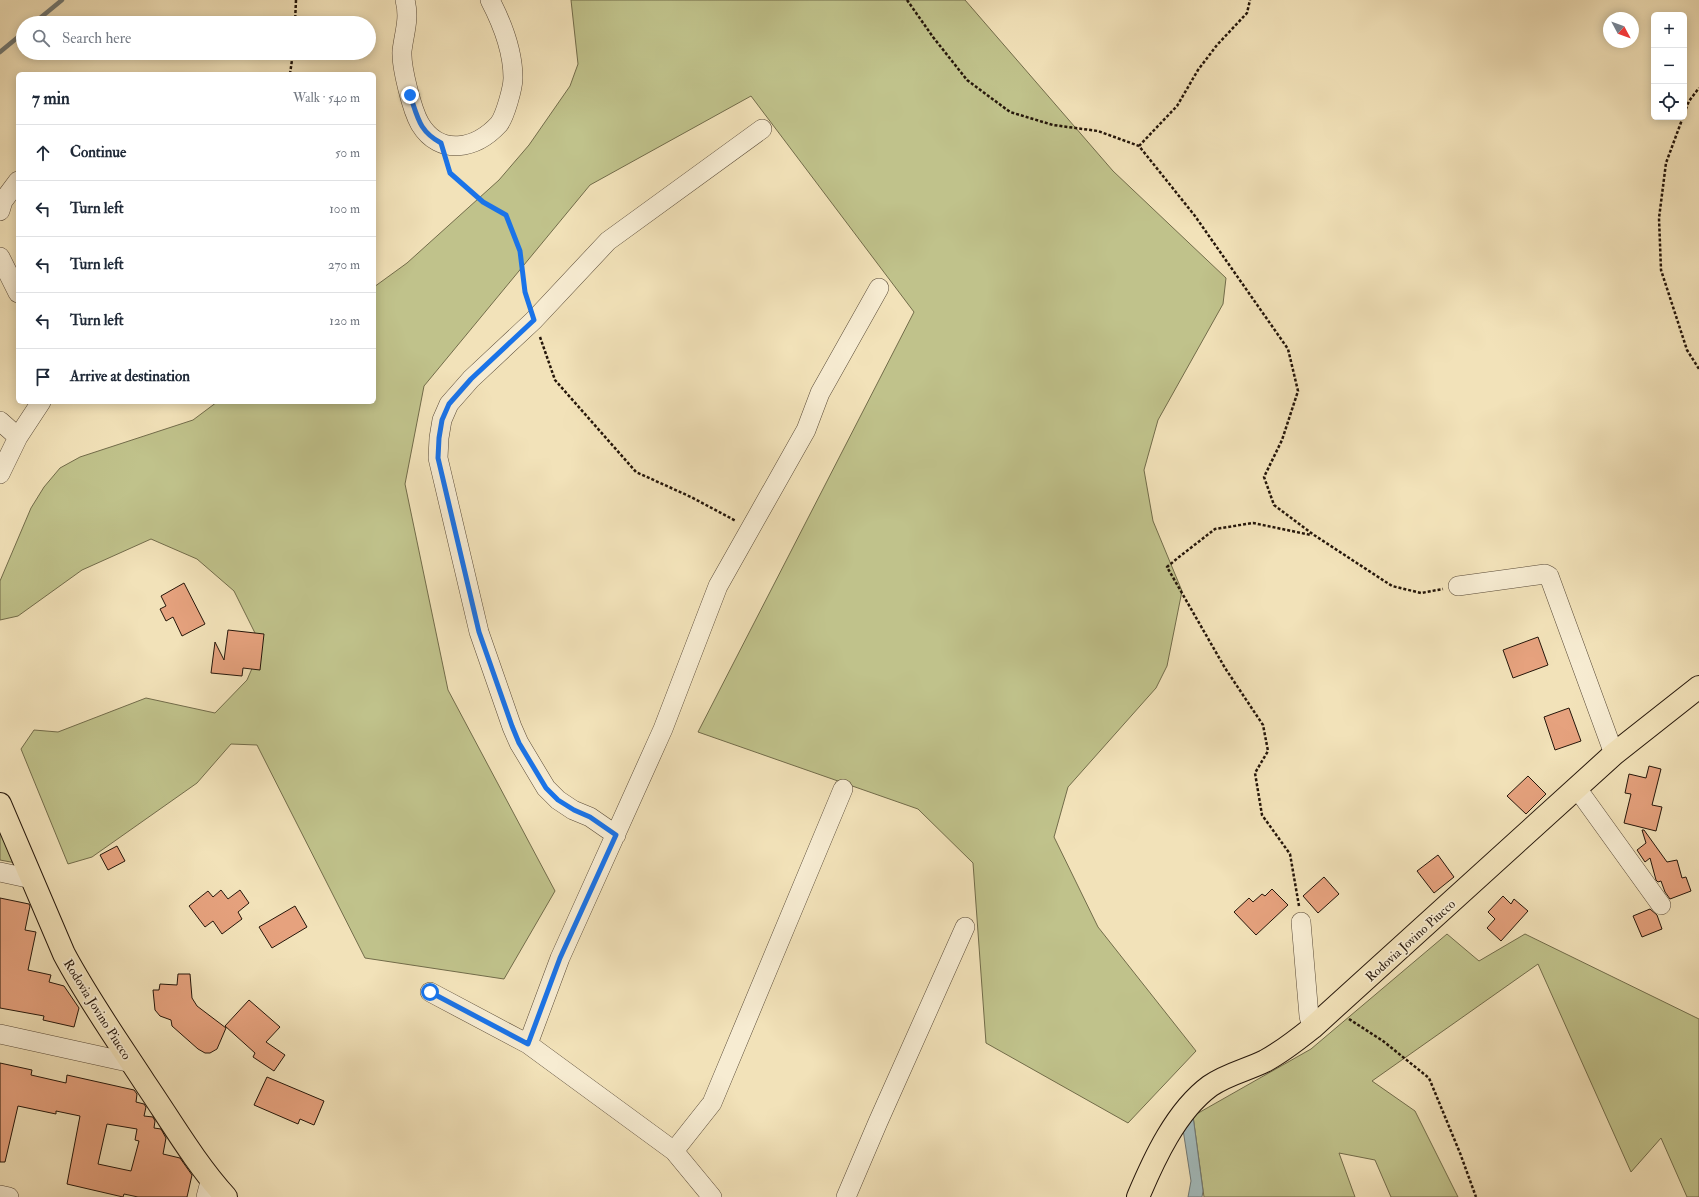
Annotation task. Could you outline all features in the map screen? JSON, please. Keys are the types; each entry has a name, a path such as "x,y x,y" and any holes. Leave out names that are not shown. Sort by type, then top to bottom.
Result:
{"main road":[{"name":"Rodovia Jovino Piucco","path":"1138,1197 1167,1138 1180,1116 1194,1099 1223,1079 1264,1061 1285,1049 1312,1028 1576,787 1614,754 1699,687"},
{"name":"Rodovia Jovino Piucco","path":"0,804 64,954 76,977 178,1132 208,1187 226,1197"}],"street":[{"path":"405,0 407,30 402,51 402,69 420,123 430,137 441,143 454,147 476,142 500,123 509,100 513,79 509,49 496,11 490,0"},
{"path":"616,835 590,817 574,810 558,800 546,788 519,743 479,632 438,458 442,420 449,404 471,379 534,320 608,241 762,129"},
{"path":"0,210 3,201 16,184"},
{"path":"0,257 16,289"},
{"path":"528,1044 560,958 663,729 718,586 806,430 820,393 880,288"},
{"path":"0,474 18,437 40,404"},
{"path":"0,421 18,437"},
{"path":"1458,586 1545,574 1549,576 1614,754"},
{"path":"1576,787 1661,904"},
{"path":"674,1151 712,1103 843,789"},
{"path":"0,872 32,879"},
{"path":"1302,922 1309,1016 1312,1028"},
{"path":"846,1197 965,927"},
{"path":"430,992 528,1044 674,1151 712,1197"},
{"path":"0,1034 132,1063"},
{"path":"0,1195 9,1197"}],"path":[{"path":"295,16 296,0"},
{"path":"907,0 966,80 1010,112 1053,125 1098,131 1139,146 1195,216 1288,349 1298,392 1282,440 1264,477 1274,505 1314,535 1392,586 1421,593 1458,586"},
{"path":"1139,146 1177,106 1198,70 1217,45 1247,13 1250,0"},
{"path":"290,72 292,60"},
{"path":"1687,106 1699,88"},
{"path":"1682,120 1666,163 1660,218 1661,270 1687,350 1699,369"},
{"path":"441,143 450,173 483,202 506,215 520,251 525,292 555,380 636,472 692,497 751,529"},
{"path":"1302,922 1290,854 1262,815 1255,773 1268,751 1263,725 1225,668 1167,568 1179,556 1215,529 1253,523 1314,535"},
{"path":"1333,1009 1384,1041 1428,1078 1460,1153 1476,1197"}],"green space":[{"path":"571,0 965,0 1113,171 1226,278 1223,304 1158,420 1144,470 1153,521 1182,591 1167,666 1156,688 1068,787 1054,837 1098,927 1196,1051 1128,1123 986,1043 973,863 918,809 698,732 914,312 751,96 590,185 424,386 405,484 448,690 555,891 504,979 365,958 257,745 231,744 197,783 92,857 68,864 21,749 34,730 58,732 146,698 215,713 247,680 257,657 255,633 234,591 197,559 151,539 82,570 18,616 0,620 0,581 31,508 44,487 60,468 80,457 193,420 214,404 376,404 376,286 407,263 499,180 529,145 570,86 578,64"},
{"path":"0,824 16,863 0,860"},
{"path":"1447,934 1479,961 1525,934 1699,1019 1699,1197 1687,1197 1661,1138 1631,1172 1538,964 1372,1081 1415,1111 1458,1197 1391,1197 1375,1160 1339,1153 1355,1197 1204,1197 1193,1116 1311,1049"}],"water":[{"path":"1193,1116 1203,1191 1202,1197 1188,1197 1191,1181 1182,1123"}],"building":[{"path":"184,583 205,624 182,636 173,617 166,621 160,609 166,606 161,596"},
{"path":"228,630 264,634 260,670 243,668 242,676 211,673 215,642 224,660"},
{"path":"1538,637 1548,665 1513,678 1503,650"},
{"path":"1569,708 1581,741 1555,750 1544,717"},
{"path":"1649,766 1661,769 1652,805 1662,807 1656,831 1624,823 1631,794 1625,793 1629,774 1646,778"},
{"path":"1528,776 1546,794 1526,814 1507,796"},
{"path":"1642,830 1644,830 1667,862 1677,860 1682,878 1686,877 1691,891 1670,899 1665,892 1661,881 1658,882 1656,880 1650,858 1645,862 1637,850 1646,843"},
{"path":"117,846 125,861 108,870 100,855"},
{"path":"1438,855 1454,877 1434,893 1417,871"},
{"path":"1324,877 1339,894 1318,913 1303,896"},
{"path":"1272,889 1288,905 1256,935 1234,912 1249,898 1253,902 1262,894 1265,896"},
{"path":"221,890 228,899 240,890 249,903 238,912 242,919 222,934 213,921 205,927 189,906 208,891 213,897"},
{"path":"1503,896 1511,904 1514,899 1528,911 1501,941 1487,928 1495,919 1488,912"},
{"path":"0,898 29,904 30,906 25,930 36,932 28,970 51,975 49,982 64,986 79,1008 74,1027 43,1020 44,1016 0,1008"},
{"path":"295,906 307,927 272,948 259,927"},
{"path":"1650,909 1657,915 1662,929 1642,937 1633,916"},
{"path":"178,974 190,974 192,998 197,1006 226,1028 217,1049 210,1053 205,1053 198,1049 172,1026 171,1020 160,1016 155,1010 153,990 159,990 160,984 177,985"},
{"path":"249,1000 280,1027 266,1042 285,1055 274,1071 253,1057 255,1053 225,1026"},
{"path":"0,1063 32,1070 31,1075 66,1083 67,1075 134,1090 137,1094 136,1102 144,1104 146,1107 144,1116 153,1117 155,1121 154,1128 161,1129 166,1138 163,1154 180,1158 192,1175 187,1197 138,1197 124,1194 123,1197 67,1184 80,1116 56,1111 56,1114 18,1106 5,1162 0,1162","holes":["107,1124 137,1129 135,1140 139,1141 131,1171 98,1164"]},
{"path":"267,1077 324,1101 314,1125 300,1119 298,1124 254,1105"}],"waterway":[{"path":"43,16 62,0"},
{"path":"0,52 16,39"}],"route":[{"path":"410,95 420,123 430,137 441,143 450,173 483,202 506,215 520,251 525,292 534,320 471,379 449,404 442,420 438,458 479,632 500,694 519,743 546,788 558,800 574,810 590,817 616,835 560,958 528,1044 430,992"}]}
